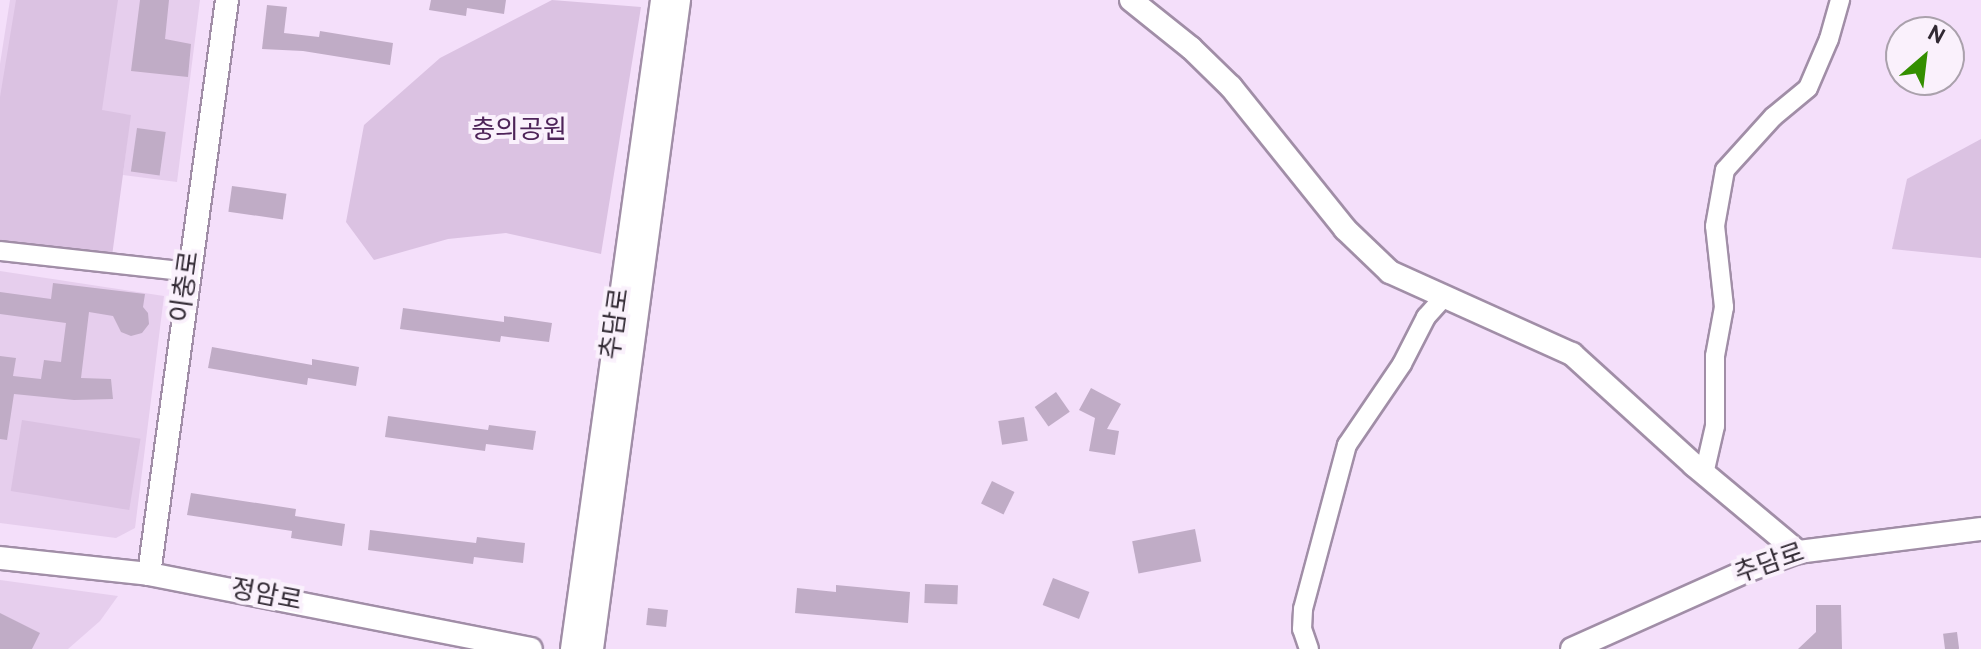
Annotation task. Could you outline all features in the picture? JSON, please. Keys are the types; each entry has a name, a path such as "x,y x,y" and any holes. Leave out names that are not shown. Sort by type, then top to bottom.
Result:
{"street":[{"name":"이충로","path":"149,574 227,0"},
{"name":"추담로","path":"572,649 662,0"},
{"name":"추담로","path":"592,649 679,0"},
{"path":"1131,0 1191,48 1231,87 1365,251 1390,272 1572,354 1704,474 1798,552"},
{"path":"1704,474 1715,426 1715,356 1724,307 1715,226 1725,170 1773,117 1808,88 1829,39 1840,0"},
{"path":"0,251 189,272"},
{"path":"1309,649 1302,629 1303,609 1347,445 1402,364 1426,317 1444,297"},
{"name":"추담로","path":"1572,649 1798,552 1981,529"},
{"name":"정암로","path":"0,558 149,574 531,649"}],"shaded area":[{"path":"10,0 200,0 177,182 123,175 130,115 0,97 0,64"},
{"path":"0,271 164,296 135,528 116,538 0,523"},
{"path":"0,580 118,596 100,621 68,649 0,649"}],"green space":[{"path":"16,0 118,0 102,110 131,115 112,256 0,241 0,97"},
{"name":"충의공원","path":"552,0 641,7 601,254 506,233 448,239 374,260 346,222 364,125 440,58"},
{"path":"1981,139 1981,258 1892,249 1907,179"},
{"path":"22,420 141,439 129,510 11,491"}],"building":[{"path":"140,0 169,0 165,39 191,44 188,77 131,71"},
{"path":"431,0 506,0 504,14 467,8 466,16 429,10"},
{"path":"267,5 287,7 284,33 319,37 320,31 393,43 390,65 303,51 262,49"},
{"path":"137,128 166,132 160,176 131,172"},
{"path":"232,186 286,194 283,219 228,212"},
{"path":"53,283 145,294 143,307 148,313 149,324 142,333 131,336 121,332 113,316 89,312 81,378 111,379 113,399 74,400 14,394 7,440 0,439 0,356 16,358 13,376 41,379 44,360 61,362 66,323 0,314 0,292 51,299"},
{"path":"403,308 504,322 504,316 552,323 549,342 501,336 500,342 400,329"},
{"path":"212,347 312,365 312,359 359,367 356,386 308,378 307,385 208,368"},
{"path":"1091,388 1121,404 1107,429 1119,431 1115,455 1089,451 1095,418 1079,410"},
{"path":"1056,392 1070,412 1048,427 1035,407"},
{"path":"388,416 488,430 489,425 536,431 533,450 486,444 485,451 385,437"},
{"path":"1024,417 1028,441 1002,445 998,421"},
{"path":"992,481 1014,492 1004,514 981,503"},
{"path":"191,493 296,509 295,516 345,524 342,546 291,538 292,531 187,515"},
{"path":"1195,529 1201,561 1138,574 1132,541"},
{"path":"370,530 476,543 477,537 525,543 523,563 474,557 473,564 368,550"},
{"path":"1053,578 1089,592 1079,619 1043,605"},
{"path":"925,584 958,585 957,604 924,603"},
{"path":"836,585 910,592 908,623 795,613 797,588 836,592"},
{"path":"1816,605 1841,605 1842,649 1798,649 1816,632"},
{"path":"648,608 668,610 666,627 646,625"},
{"path":"0,613 40,633 32,649 0,649"},
{"path":"1957,632 1959,649 1945,649 1943,634"}]}
